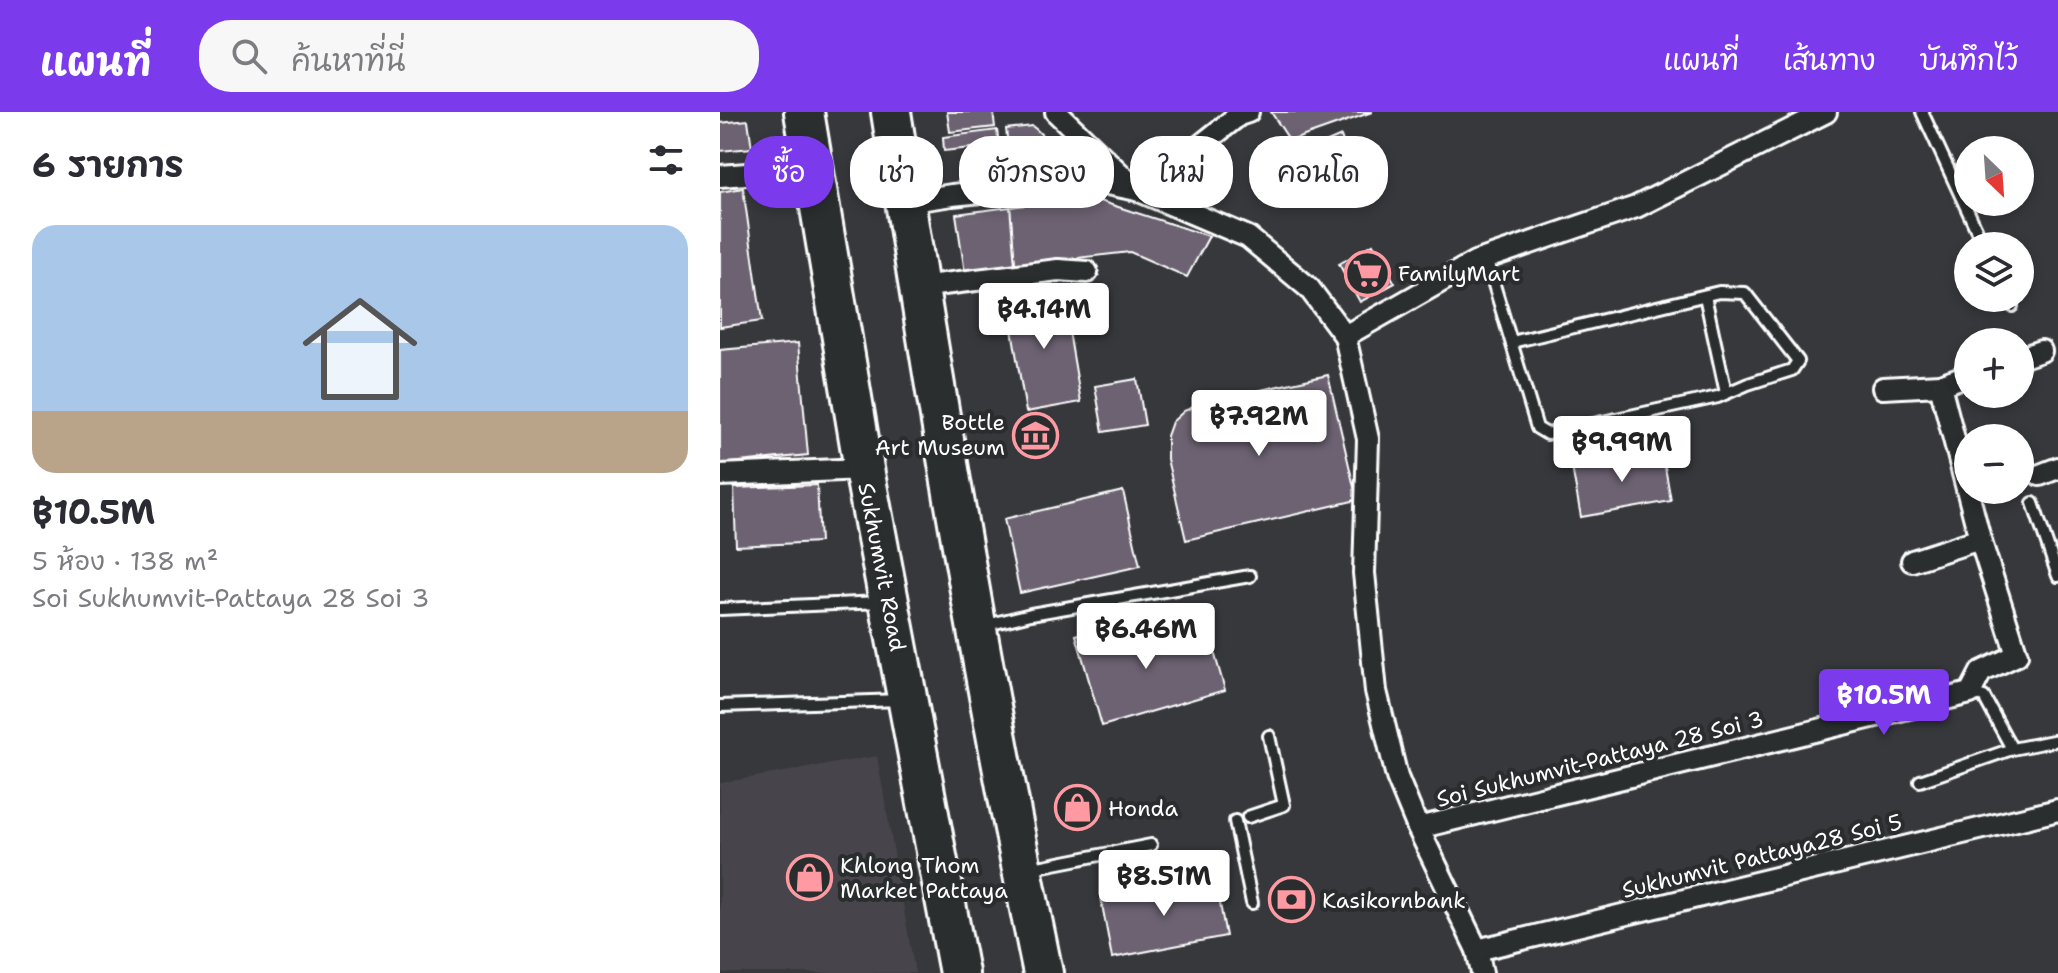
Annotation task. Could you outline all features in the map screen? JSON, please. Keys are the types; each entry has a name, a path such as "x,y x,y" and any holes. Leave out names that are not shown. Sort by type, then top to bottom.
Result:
{"highway":[{"name":"Sukhumvit Road","path":"804,112 808,136"},
{"path":"891,112 895,136"},
{"name":"Sukhumvit Road","path":"820,208 864,469 959,973"},
{"path":"906,208 977,627 1043,973"}],"street":[{"path":"1056,112 1130,183"},
{"path":"1213,136 1239,115 1248,112"},
{"path":"1345,336 1475,262 1636,207 1826,112"},
{"path":"720,176 744,174"},
{"path":"943,196 1092,181 1130,189"},
{"path":"1180,208 1248,237 1309,288 1345,336 1368,439 1364,573 1376,691 1397,777 1477,950 1482,973"},
{"path":"919,287 1058,270 1087,272"},
{"path":"2034,353 2041,351"},
{"path":"1883,388 1940,385 1954,380"},
{"path":"1940,385 1980,539 2017,655 1981,672 1970,693"},
{"path":"720,475 864,469"},
{"path":"1912,561 1980,539"},
{"name":"Soi Sukhumvit-Pattaya 28 Soi 3","path":"1418,828 1970,693"},
{"name":"Sukhumvit Pattaya28 Soi 5","path":"1477,950 2058,810"}],"lane":[{"path":"1922,112 1978,232"},
{"path":"1486,258 1537,428 1547,434 1718,397 1792,370 1798,361 1745,293 1719,292 1512,342"},
{"path":"1705,296 1726,393"},
{"path":"2033,504 2058,576"},
{"path":"977,627 1031,614 1250,576"},
{"path":"720,609 889,601"},
{"path":"1970,693 1984,697 2012,749"},
{"path":"720,706 907,700"},
{"path":"1248,817 1284,805 1269,736"},
{"path":"1920,781 2012,749 2058,740"},
{"path":"1235,821 1252,903"},
{"path":"1022,870 1151,845"}],"shaded area":[{"name":"Khlong Thom Market Pattaya","path":"877,756 915,973 720,973 720,783"}],"building":[{"path":"947,112 993,112 995,127 950,132"},
{"path":"1271,112 1372,112 1304,136 1287,136"},
{"path":"748,120 750,136 744,136 744,149 720,151 720,123"},
{"path":"1032,126 1043,136 1007,136 1006,129"},
{"path":"997,130 998,136 959,136 959,149 944,151 943,137"},
{"path":"743,188 762,321 720,327 720,192"},
{"path":"1114,206 1209,236 1187,277 1130,252 1015,265 1010,208"},
{"path":"1010,208 1015,265 965,273 956,214"},
{"name":"FamilyMart","path":"1373,244 1395,283 1360,302 1339,264"},
{"path":"1062,290 1081,402 1026,412 1007,300"},
{"path":"798,343 808,455 720,464 720,350"},
{"path":"1328,375 1357,500 1186,540 1167,459 1167,436 1172,422 1184,411 1202,403"},
{"path":"1137,379 1145,425 1103,432 1095,386"},
{"path":"1662,450 1671,501 1581,517 1572,467"},
{"path":"817,485 820,542 736,546 734,488"},
{"path":"1123,491 1140,566 1020,593 1004,519"},
{"path":"1132,619 1141,650 1208,631 1225,690 1102,726 1076,635"},
{"path":"1215,877 1226,936 1112,958 1101,899"}],"place":[{"name":"FamilyMart","path":"1367,273"},
{"name":"Bottle Art Museum","path":"1036,435"},
{"name":"Honda","path":"1077,808"},
{"name":"Khlong Thom Market Pattaya","path":"809,878"},
{"name":"Kasikornbank","path":"1291,900"}]}
